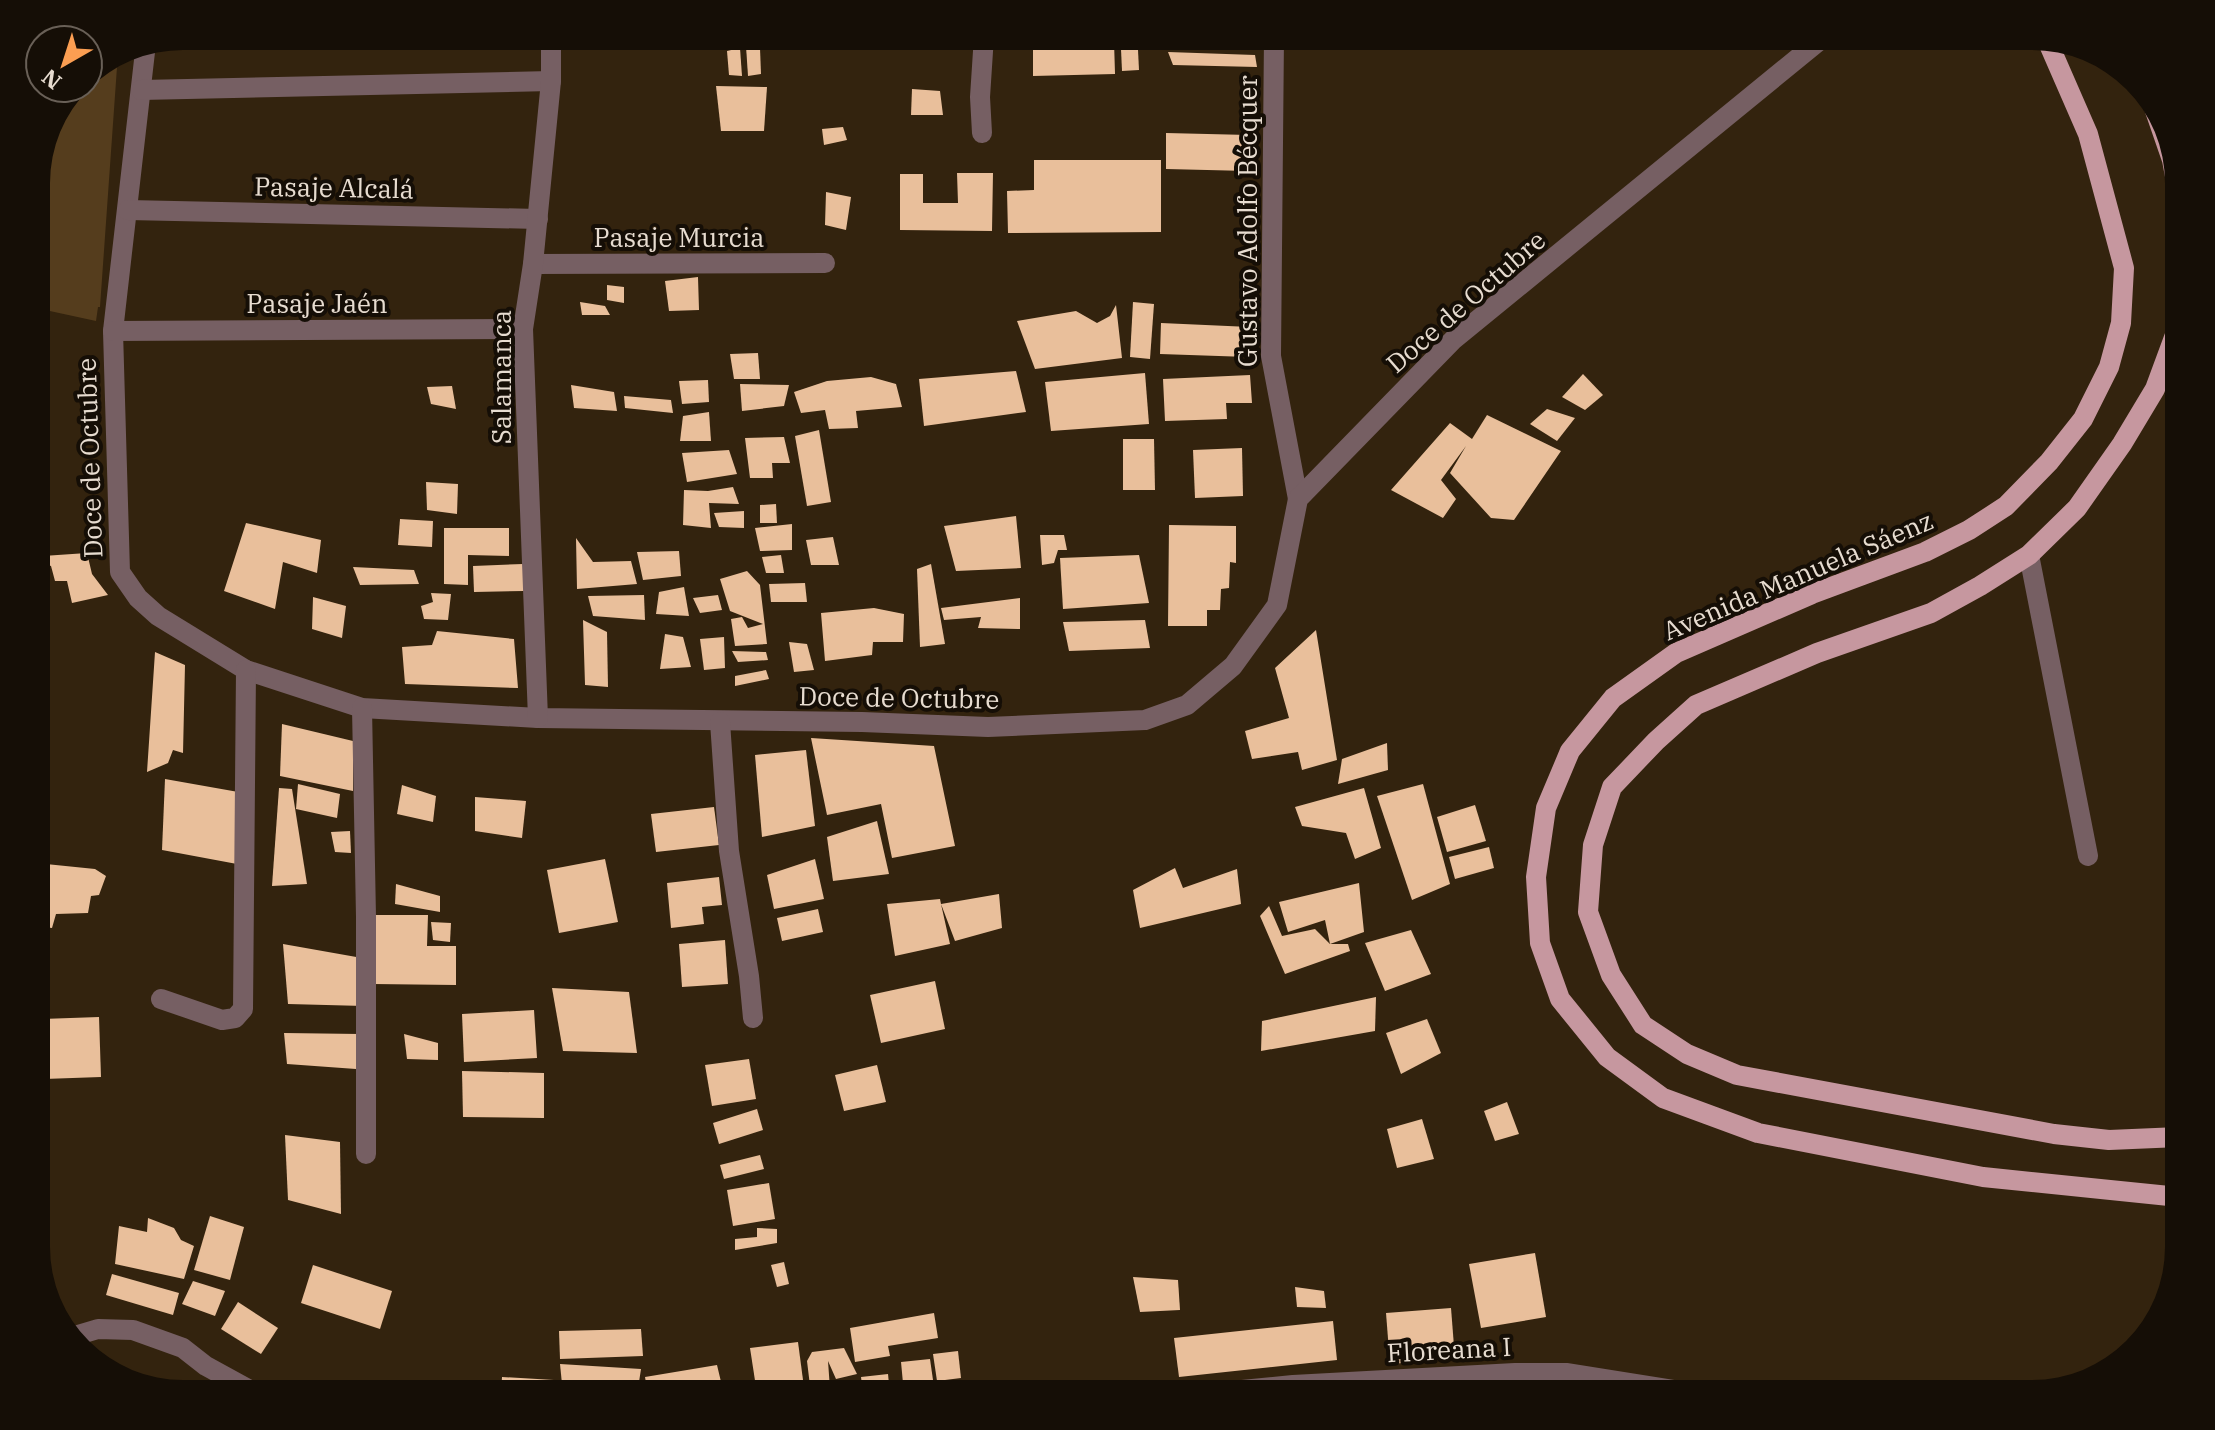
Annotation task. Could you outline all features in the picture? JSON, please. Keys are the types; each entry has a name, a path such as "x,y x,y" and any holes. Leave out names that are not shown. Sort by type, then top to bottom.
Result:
{"main road":[{"name":"Avenida Manuela Sáenz","path":"2052,52 2088,134 2124,268 2121,323 2109,367 2083,419 2049,462 2006,506 1969,530 1925,552 1812,594 1676,653 1613,698 1570,751 1546,808 1536,877 1540,943 1560,999 1607,1057 1663,1098 1758,1133 1968,1174 2165,1195"},
{"path":"2165,362 2155,389 2122,444 2077,508 2029,555 1931,613 1817,653 1696,705 1656,741 1612,787 1593,845 1588,912 1611,975 1643,1025 1687,1054 1737,1075 2054,1134 2109,1140 2165,1138"}],"street":[{"name":"Salamanca","path":"538,718 523,329 538,219 551,50"},
{"path":"982,133 980,97 983,50"},
{"name":"Gustavo Adolfo Bécquer","path":"1274,50 1271,356 1298,499"},
{"name":"Doce de Octubre","path":"145,56 113,331 120,572 138,598 158,616 246,670 362,708 538,718 862,722 988,727 1145,720 1187,705 1233,666 1277,605 1298,499 1453,340 1808,50"},
{"path":"141,90 551,81"},
{"name":"Pasaje Alcalá","path":"128,210 538,219"},
{"name":"Pasaje Murcia","path":"533,264 825,263"},
{"name":"Pasaje Jaén","path":"113,331 523,329"},
{"path":"2029,555 2088,856"},
{"path":"161,999 222,1020 235,1018 243,1009 246,670"},
{"path":"362,708 366,1154"},
{"path":"720,722 729,851 753,1018"},
{"path":"82,1334 98,1329 133,1330 183,1348 232,1380"},
{"name":"Floreana I","path":"1386,1380 1515,1373 1566,1373 1610,1380"}],"shaded area":[{"path":"117,68 100,307 96,321 50,311 50,174 64,124 76,104 104,104 104,77"}],"building":[{"path":"740,50 742,76 729,75 727,51"},
{"path":"746,50 760,50 761,74 748,76"},
{"path":"1033,50 1114,50 1115,74 1033,76"},
{"path":"1121,50 1138,50 1139,70 1122,71"},
{"path":"1168,52 1255,55 1257,67 1173,65"},
{"path":"716,86 767,87 764,131 721,131"},
{"path":"912,89 940,91 943,115 911,115"},
{"path":"843,127 847,140 824,145 822,129"},
{"path":"1166,133 1249,135 1248,171 1166,169"},
{"path":"1034,160 1161,160 1161,232 1008,233 1007,191 1034,190"},
{"path":"957,173 993,173 992,231 900,230 900,174 923,174 923,203 958,203"},
{"path":"826,192 851,197 846,230 825,225"},
{"path":"698,277 699,310 669,311 665,281"},
{"path":"607,285 624,287 624,303 607,300"},
{"path":"580,302 605,306 610,315 582,315"},
{"path":"1133,302 1154,304 1150,359 1130,357"},
{"path":"1116,305 1122,358 1035,369 1017,321 1076,311 1097,323 1110,316"},
{"path":"1161,323 1250,327 1248,357 1160,354"},
{"path":"758,353 760,379 734,379 730,354"},
{"path":"1016,371 1026,412 924,426 919,379"},
{"path":"1145,373 1149,424 1051,431 1045,382"},
{"path":"1583,374 1603,395 1585,410 1562,397"},
{"path":"1250,375 1252,403 1226,403 1227,419 1165,421 1163,379"},
{"path":"871,377 896,384 902,407 856,411 858,428 829,429 825,410 801,413 794,392 827,381"},
{"path":"708,380 709,402 682,404 679,381"},
{"path":"740,384 789,385 784,406 742,411"},
{"path":"571,385 614,392 617,411 574,408"},
{"path":"452,386 456,409 431,404 427,387"},
{"path":"624,396 671,400 673,413 625,408"},
{"path":"1547,409 1575,418 1557,441 1530,424"},
{"path":"709,412 711,441 680,441 683,416"},
{"path":"1487,415 1561,451 1514,520 1491,518 1450,473 1466,446 1441,480 1456,499 1443,518 1391,490 1450,423 1472,439"},
{"path":"819,430 831,502 807,506 795,436"},
{"path":"784,437 790,463 772,463 773,478 750,478 745,438"},
{"path":"1123,439 1154,439 1155,490 1123,490"},
{"path":"1242,448 1243,496 1195,498 1193,450"},
{"path":"729,450 737,474 687,482 682,453"},
{"path":"426,482 458,484 457,514 427,510"},
{"path":"733,487 739,504 709,503 711,528 683,525 684,490 708,491"},
{"path":"776,504 777,523 760,523 760,505"},
{"path":"744,511 744,528 719,527 714,513"},
{"path":"1016,516 1021,568 956,571 944,526"},
{"path":"400,519 433,521 432,547 398,545"},
{"path":"246,523 321,540 317,573 283,562 275,609 224,591"},
{"path":"792,524 792,550 760,551 755,528"},
{"path":"1169,525 1236,526 1236,563 1230,562 1229,588 1221,589 1220,610 1207,610 1207,626 1168,626"},
{"path":"444,528 509,528 509,556 468,555 468,585 444,584"},
{"path":"1040,535 1064,535 1067,550 1058,550 1054,563 1042,565"},
{"path":"833,537 839,565 811,565 806,540"},
{"path":"576,538 593,562 631,561 637,584 577,589"},
{"path":"679,551 681,576 643,580 637,552"},
{"path":"87,553 92,574 108,595 72,603 67,581 55,581 50,556"},
{"path":"781,555 784,573 766,573 762,557"},
{"path":"1139,555 1149,603 1063,609 1060,558"},
{"path":"523,564 524,591 474,592 473,566"},
{"path":"931,564 945,644 920,647 917,569"},
{"path":"353,567 414,570 419,584 360,585"},
{"path":"747,571 760,585 767,644 735,646 731,619 742,617 748,628 763,624 730,611 720,579"},
{"path":"805,583 807,602 771,602 769,584"},
{"path":"684,587 689,616 656,614 659,592"},
{"path":"431,593 451,594 448,620 424,619 421,606 433,602"},
{"path":"644,595 645,620 593,616 588,596"},
{"path":"718,595 722,610 700,613 693,598"},
{"path":"313,597 346,606 342,638 312,629"},
{"path":"1020,598 1020,629 978,628 981,617 944,620 941,608"},
{"path":"874,608 904,614 903,642 873,642 872,655 825,661 821,613"},
{"path":"583,620 607,632 608,687 585,685"},
{"path":"1145,620 1150,648 1069,651 1063,622"},
{"path":"1316,630 1337,760 1302,770 1298,752 1252,759 1245,731 1289,718 1275,668"},
{"path":"437,631 514,639 518,688 405,684 402,647 432,645"},
{"path":"665,634 683,637 691,667 660,669"},
{"path":"724,637 725,668 704,670 700,639"},
{"path":"789,642 807,644 814,670 794,672"},
{"path":"732,651 766,652 768,660 738,662"},
{"path":"155,652 185,665 183,753 173,750 168,763 147,772"},
{"path":"766,670 769,679 735,686 735,676"},
{"path":"282,724 353,741 353,791 280,776"},
{"path":"811,738 934,746 955,846 892,858 881,804 827,815"},
{"path":"1387,743 1388,770 1338,784 1342,759"},
{"path":"806,750 815,826 762,837 755,755"},
{"path":"165,779 244,793 237,864 162,850"},
{"path":"298,784 340,794 337,818 296,809"},
{"path":"1423,784 1450,884 1412,900 1377,796"},
{"path":"402,785 436,796 433,822 397,814"},
{"path":"279,788 292,789 307,884 272,886"},
{"path":"1364,788 1381,848 1355,859 1346,833 1302,826 1295,807"},
{"path":"475,797 526,801 522,838 475,831"},
{"path":"1475,805 1486,841 1447,852 1437,817"},
{"path":"714,807 719,845 656,852 651,814"},
{"path":"877,821 889,874 833,881 827,837"},
{"path":"350,831 351,853 335,852 331,832"},
{"path":"1489,847 1494,868 1455,879 1449,857"},
{"path":"605,859 618,922 559,933 547,870"},
{"path":"815,859 824,899 774,909 767,875"},
{"path":"50,864 95,869 106,876 99,895 91,896 88,913 56,914 52,928"},
{"path":"1175,868 1183,888 1237,869 1241,904 1140,928 1133,890"},
{"path":"719,877 722,905 702,907 704,924 671,928 667,883"},
{"path":"1359,883 1364,932 1330,944 1325,920 1288,932 1279,902"},
{"path":"396,884 440,896 440,912 395,904"},
{"path":"999,894 1002,928 955,941 941,904"},
{"path":"940,899 950,944 895,956 887,904"},
{"path":"1269,906 1282,936 1315,929 1330,944 1348,944 1350,951 1285,974 1260,916"},
{"path":"818,909 823,932 782,941 777,918"},
{"path":"374,915 428,915 427,946 456,946 456,985 373,984"},
{"path":"431,922 451,923 450,942 433,940"},
{"path":"1411,930 1431,974 1385,991 1365,943"},
{"path":"725,940 728,984 682,987 679,944"},
{"path":"283,944 362,958 364,1006 288,1004"},
{"path":"935,981 945,1029 881,1043 870,995"},
{"path":"552,988 629,992 637,1053 563,1051"},
{"path":"1376,997 1375,1031 1261,1051 1262,1021"},
{"path":"534,1010 537,1058 464,1062 462,1014"},
{"path":"99,1017 101,1077 50,1079 50,1019"},
{"path":"1427,1019 1441,1053 1401,1074 1386,1033"},
{"path":"284,1033 360,1034 356,1069 287,1064"},
{"path":"404,1034 438,1043 438,1060 407,1059"},
{"path":"749,1059 756,1099 712,1106 705,1065"},
{"path":"877,1065 886,1102 844,1111 835,1075"},
{"path":"462,1071 544,1073 544,1118 463,1117"},
{"path":"1507,1102 1519,1134 1495,1141 1484,1111"},
{"path":"757,1109 763,1130 719,1144 713,1123"},
{"path":"1422,1119 1434,1159 1397,1168 1387,1129"},
{"path":"285,1135 340,1142 341,1214 288,1200"},
{"path":"760,1155 764,1169 724,1179 720,1165"},
{"path":"769,1183 775,1219 733,1226 727,1190"},
{"path":"210,1216 244,1227 230,1280 194,1270"},
{"path":"148,1218 174,1228 181,1240 194,1246 184,1279 115,1264 119,1226 147,1232"},
{"path":"757,1228 777,1229 777,1243 735,1250 735,1239 757,1237"},
{"path":"1535,1253 1546,1317 1481,1328 1469,1264"},
{"path":"784,1262 789,1284 777,1287 771,1265"},
{"path":"313,1265 392,1291 380,1329 301,1303"},
{"path":"112,1274 179,1293 173,1315 106,1295"},
{"path":"1133,1277 1178,1280 1180,1310 1140,1312"},
{"path":"193,1281 225,1291 215,1316 182,1304"},
{"path":"1295,1287 1324,1291 1326,1308 1297,1307"},
{"path":"238,1302 278,1328 261,1354 221,1329"},
{"path":"1451,1308 1455,1359 1390,1364 1386,1313"},
{"path":"934,1313 938,1338 888,1346 890,1356 855,1362 850,1328"},
{"path":"1333,1321 1337,1360 1179,1377 1174,1338"},
{"path":"641,1329 643,1356 560,1359 559,1331"},
{"path":"798,1342 803,1380 755,1380 750,1348"},
{"path":"844,1348 857,1374 836,1379 828,1361 829,1380 809,1380 807,1361 812,1352"},
{"path":"958,1351 961,1378 937,1380 933,1354"},
{"path":"930,1359 933,1380 903,1380 901,1362"},
{"path":"560,1364 641,1369 639,1380 562,1380"},
{"path":"717,1365 721,1380 646,1380 645,1377"},
{"path":"888,1374 889,1380 861,1380 861,1377"},
{"path":"502,1377 554,1380 502,1380"}]}
